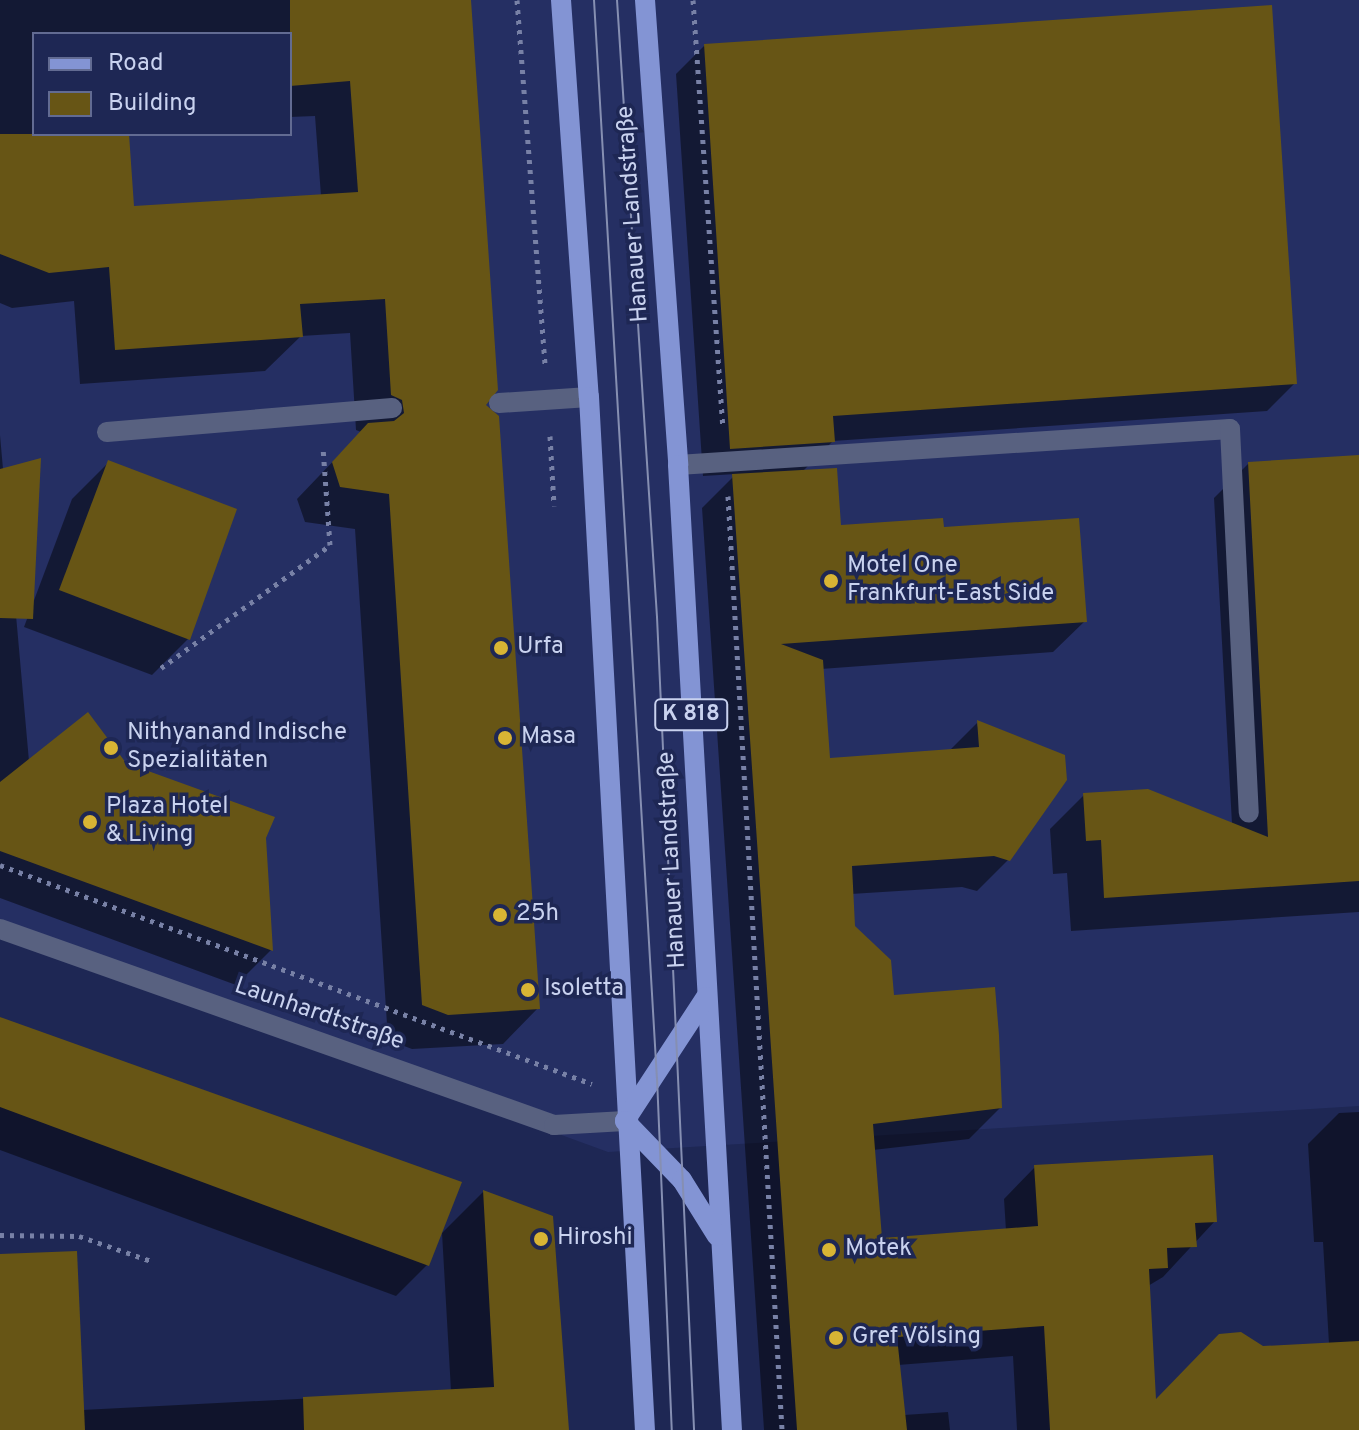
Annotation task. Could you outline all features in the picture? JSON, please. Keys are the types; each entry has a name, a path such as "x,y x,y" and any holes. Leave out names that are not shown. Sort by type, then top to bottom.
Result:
{"main road":[{"path":"561,0 589,397 625,1121 645,1430"},
{"name":"Hanauer Landstraße","path":"645,0 678,465 718,1239 732,1430"},
{"path":"625,1121 706,997"},
{"path":"625,1121 682,1180 718,1239"}],"street":[{"path":"499,403 589,397"},
{"path":"107,432 392,408"},
{"path":"678,465 1230,429 1249,813"},
{"name":"Launhardtstraße","path":"0,929 554,1125 625,1121"}],"path":[{"path":"693,0 725,461 782,1430"},
{"path":"161,668 330,545 320,414"},
{"path":"0,865 595,1085"},
{"path":"0,1235 79,1236 151,1261"}],"shaded area":[{"path":"0,0 1359,0 1359,1106 608,1152 0,930"}],"building":[{"path":"290,0 471,0 498,390 486,405 499,416 540,1009 448,1015 422,1005 389,494 340,487 332,462 368,423 394,421 404,413 402,400 391,395 385,299 300,304 303,337 115,350 109,267 49,273 0,254 0,134 129,136 134,206 358,192 350,81 292,86"},
{"path":"1272,5 1297,384 833,416 835,442 730,449 704,44"},
{"path":"1359,455 1359,881 1104,898 1101,840 1086,841 1083,793 1148,789 1268,837 1248,462"},
{"path":"41,458 33,619 0,618 0,469"},
{"path":"108,460 237,509 190,640 59,590"},
{"path":"837,468 841,525 943,518 944,527 1079,518 1087,622 781,644 823,660 830,758 979,747 977,720 1065,755 1067,780 1010,861 994,856 852,866 855,926 891,960 894,995 995,987 999,1035 1002,1108 873,1124 882,1238 1038,1226 1034,1165 1213,1155 1217,1222 1195,1223 1197,1247 1167,1248 1168,1268 1149,1269 1156,1399 1219,1334 1241,1332 1263,1346 1359,1341 1359,1430 1050,1430 1044,1326 897,1337 907,1430 797,1430 732,474"},
{"path":"88,712 126,763 275,817 266,838 273,951 0,851 0,782"},
{"path":"0,1017 462,1182 429,1266 0,1107"},
{"path":"483,1190 553,1216 569,1430 304,1430 303,1397 494,1387"},
{"path":"77,1251 85,1430 0,1430 0,1254"}],"tram line":[{"path":"594,0 657,1078 672,1430"},
{"path":"617,0 657,617 694,1430"}],"place":[{"name":"Motel One Frankfurt-East Side","path":"831,581"},
{"name":"Urfa","path":"501,648"},
{"name":"Masa","path":"505,738"},
{"name":"Nithyanand Indische Spezialitäten","path":"111,748"},
{"name":"Plaza Hotel & Living","path":"90,822"},
{"name":"25h","path":"500,915"},
{"name":"Isoletta","path":"528,990"},
{"name":"Hiroshi","path":"541,1239"},
{"name":"Motek","path":"829,1250"},
{"name":"Gref Völsing","path":"836,1338"}]}
